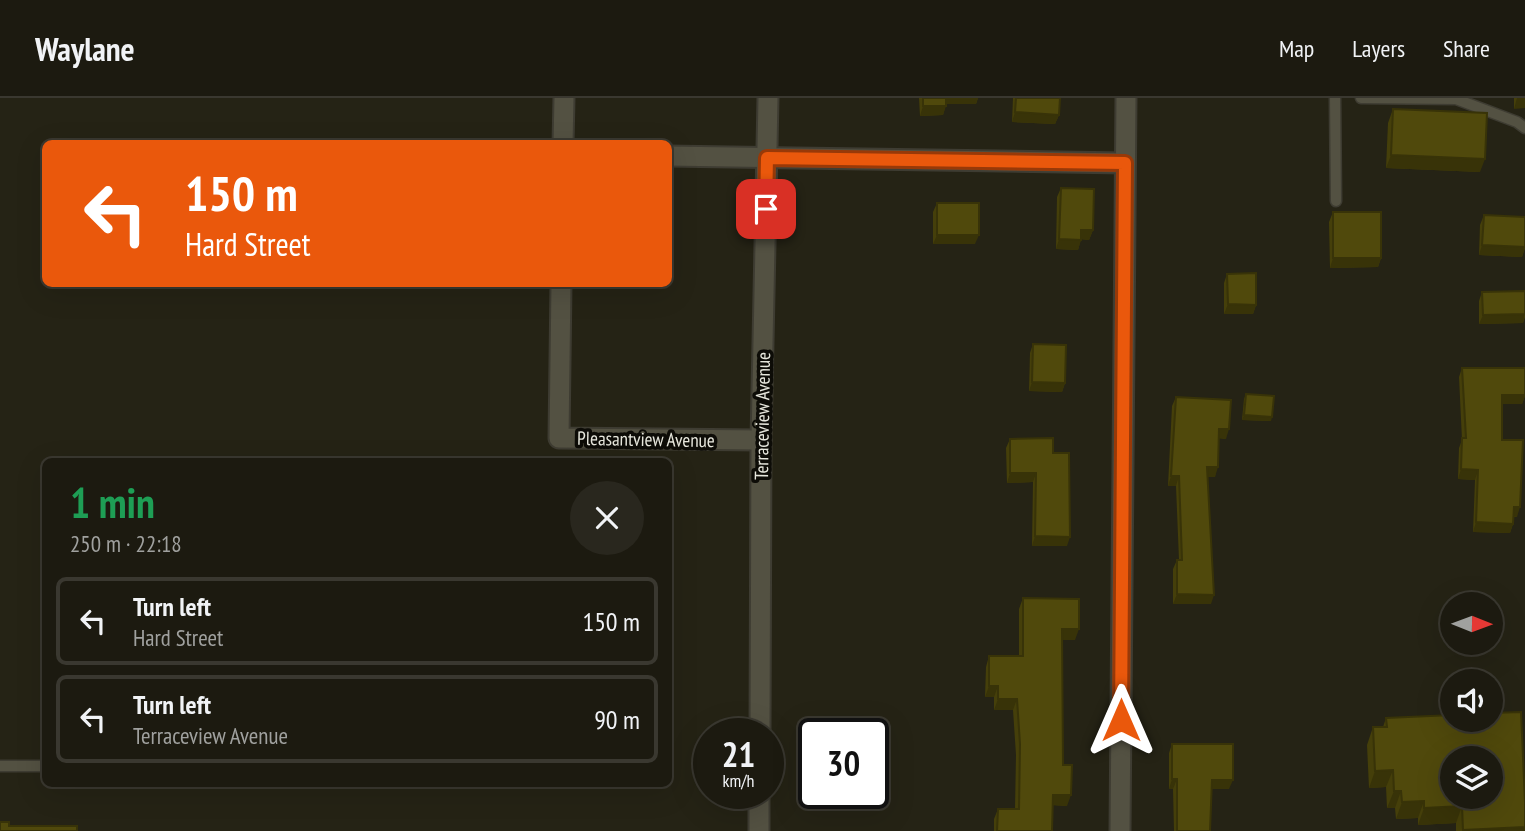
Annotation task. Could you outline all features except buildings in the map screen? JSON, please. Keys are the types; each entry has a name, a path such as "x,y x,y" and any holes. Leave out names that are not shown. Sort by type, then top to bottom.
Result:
{"street":[{"path":"563,140 564,98"},
{"name":"Terraceview Avenue","path":"760,718 761,440 768,98"},
{"path":"1120,831 1126,98"},
{"path":"672,156 1125,163"},
{"name":"Pleasantview Avenue","path":"561,287 559,438 761,440"},
{"path":"759,809 759,831"}],"lane":[{"path":"1335,98 1336,201"},
{"path":"1361,98 1456,99 1517,122 1525,128"},
{"path":"0,766 42,766"}],"route":[{"path":"766,209 767,158 1125,163 1121,720"}]}
